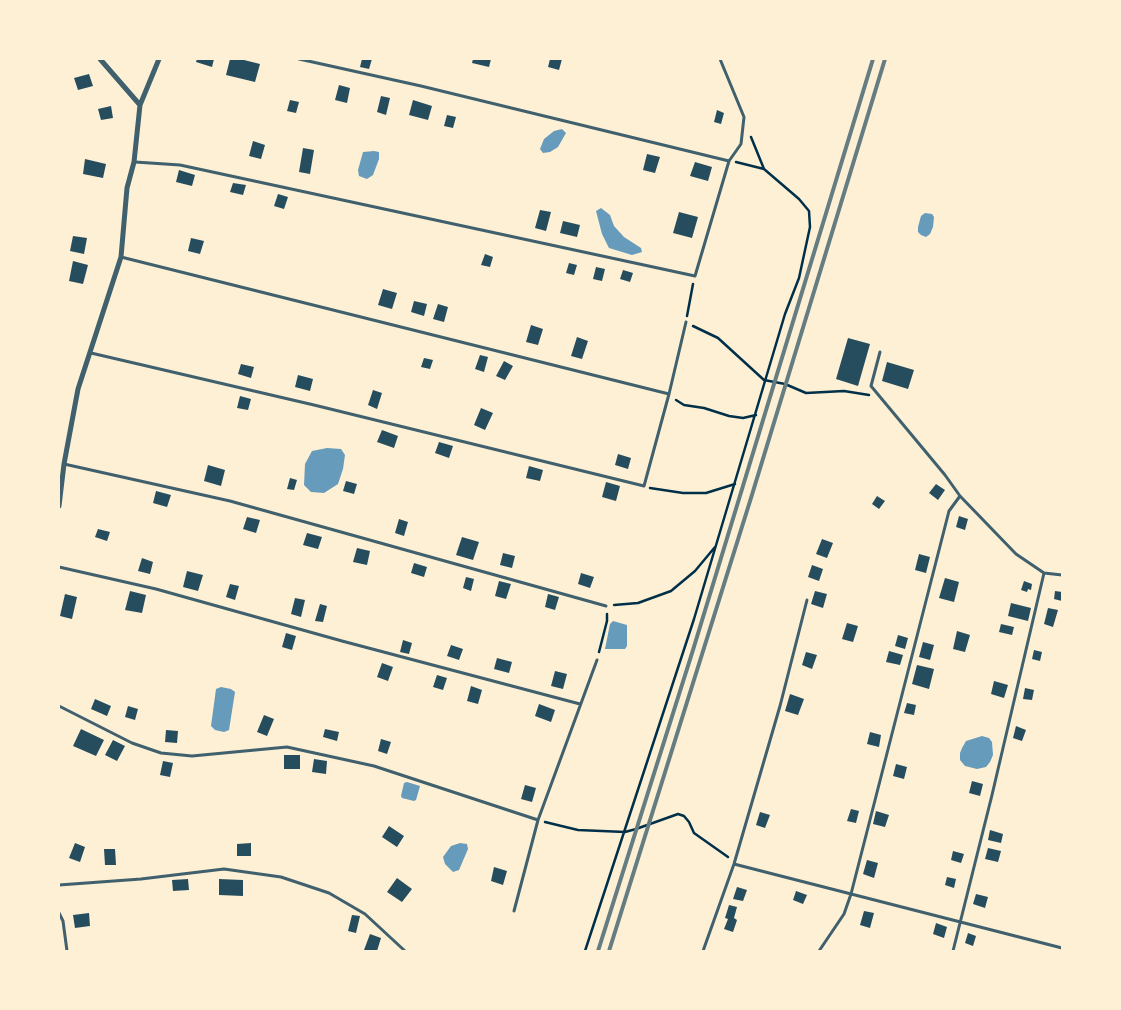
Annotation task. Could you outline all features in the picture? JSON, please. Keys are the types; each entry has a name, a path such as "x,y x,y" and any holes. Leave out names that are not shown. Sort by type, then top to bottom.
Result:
{"street":[{"path":"100,59 140,105"},
{"path":"59,506 64,464 78,389 121,257 127,188 134,162 140,105 159,59"}],"lane":[{"path":"299,59 421,86 730,161"},
{"path":"134,162 180,165 695,276 730,161 741,144 744,117 720,59"},
{"path":"121,257 669,394"},
{"path":"91,353 314,405 644,486 686,322"},
{"path":"880,352 871,386 879,397 945,475 960,496 1016,554 1044,572 1062,575"},
{"path":"64,464 230,501 606,606"},
{"path":"819,951 844,914 851,894 949,511 960,496"},
{"path":"59,567 156,589 580,704"},
{"path":"953,951 992,795 1044,572"},
{"path":"703,951 734,864 780,706 807,600"},
{"path":"514,911 538,820 598,660"},
{"path":"59,706 132,743 161,753 192,756 287,747 374,766 538,820"},
{"path":"734,864 1062,948"},
{"path":"59,885 141,879 224,869 281,877 329,893 365,914 405,951"},
{"path":"59,913 63,921 67,951"}],"path":[{"path":"585,951 716,546 756,414 764,380 785,314 799,278 810,227 809,211 799,199 764,169 750,135"},
{"path":"730,161 764,169"},
{"path":"695,276 686,322 718,338 764,380 785,384 806,394 844,391 879,397"},
{"path":"669,394 684,405 704,408 729,416 743,418 756,414"},
{"path":"644,486 683,493 706,493 735,484"},
{"path":"598,660 608,621 606,606 638,603 672,592 695,571 716,546"},
{"path":"538,820 578,830 625,832 678,814 684,816 694,833 724,853 734,864"}],"water":[{"path":"562,129 566,133 558,147 550,152 543,153 540,149 544,139 554,131"},
{"path":"363,152 379,152 379,159 373,175 367,179 359,176 358,170"},
{"path":"601,208 610,215 614,226 624,237 641,248 642,252 632,255 609,248 602,234 596,211"},
{"path":"925,213 932,214 934,217 933,227 930,234 926,237 918,232 921,216"},
{"path":"327,448 341,449 345,455 338,484 324,493 311,492 304,485 305,464 312,451"},
{"path":"613,621 627,625 627,646 625,649 605,649 610,624"},
{"path":"221,687 235,692 229,730 224,732 215,730 211,726 216,689"},
{"path":"982,736 989,738 992,742 993,755 990,762 986,767 977,769 965,766 960,760 962,748 966,741"},
{"path":"407,782 420,786 414,801 402,798 401,796 404,783"},
{"path":"460,843 467,844 468,849 459,870 453,872 445,864 443,857 451,846"}],"building":[{"path":"197,59 214,59 212,67 196,62"},
{"path":"230,59 240,59 260,64 255,82 226,75"},
{"path":"362,59 372,59 369,69 360,67"},
{"path":"473,59 491,59 489,67 472,63"},
{"path":"550,59 562,59 559,70 548,67"},
{"path":"89,74 93,86 78,90 74,78"},
{"path":"339,85 350,88 347,103 335,100"},
{"path":"381,96 390,98 386,115 377,112"},
{"path":"290,100 299,102 296,113 287,111"},
{"path":"413,100 432,106 428,120 409,115"},
{"path":"111,106 113,118 101,120 98,109"},
{"path":"717,110 724,113 721,124 714,122"},
{"path":"447,115 456,117 453,128 444,126"},
{"path":"253,141 265,145 261,159 249,156"},
{"path":"303,148 314,150 310,174 299,172"},
{"path":"647,154 660,157 655,173 643,170"},
{"path":"85,159 106,164 103,178 83,174"},
{"path":"695,162 712,167 708,181 690,176"},
{"path":"179,170 195,175 192,186 176,182"},
{"path":"233,183 246,185 243,195 230,192"},
{"path":"278,194 288,197 284,209 274,206"},
{"path":"540,210 551,212 546,231 535,228"},
{"path":"679,212 698,217 692,238 673,233"},
{"path":"563,221 580,225 577,237 560,233"},
{"path":"73,236 87,238 84,254 70,251"},
{"path":"191,238 204,241 200,254 188,251"},
{"path":"485,254 493,257 490,267 481,265"},
{"path":"73,261 88,265 83,284 69,281"},
{"path":"569,263 577,265 574,275 566,273"},
{"path":"596,267 605,269 602,281 593,279"},
{"path":"623,270 633,273 630,282 620,279"},
{"path":"383,289 397,293 392,309 378,305"},
{"path":"414,301 427,304 424,316 411,312"},
{"path":"438,304 448,307 444,322 433,319"},
{"path":"531,325 543,329 538,345 526,342"},
{"path":"577,337 588,341 582,359 571,356"},
{"path":"848,338 870,344 858,386 836,379"},
{"path":"480,355 488,357 484,372 475,369"},
{"path":"424,358 433,360 430,369 421,367"},
{"path":"504,361 513,366 505,380 496,376"},
{"path":"887,362 914,370 908,389 882,381"},
{"path":"241,364 254,367 251,378 238,374"},
{"path":"298,375 313,379 310,391 295,387"},
{"path":"373,390 382,393 377,409 368,405"},
{"path":"240,396 251,399 248,410 237,408"},
{"path":"481,408 493,413 485,430 474,425"},
{"path":"382,430 398,436 394,448 377,442"},
{"path":"439,442 453,446 449,458 435,453"},
{"path":"618,454 631,458 628,469 615,465"},
{"path":"208,465 225,470 221,486 204,481"},
{"path":"529,466 543,470 540,481 526,478"},
{"path":"290,478 297,480 294,490 287,489"},
{"path":"346,481 357,484 354,494 343,491"},
{"path":"606,482 620,486 616,501 602,497"},
{"path":"936,484 945,490 938,500 929,493"},
{"path":"156,491 171,495 167,507 153,503"},
{"path":"877,496 885,501 879,509 872,504"},
{"path":"959,516 968,519 965,530 956,527"},
{"path":"247,517 260,520 256,533 243,529"},
{"path":"399,519 408,522 404,536 395,533"},
{"path":"98,529 110,532 107,541 95,537"},
{"path":"307,533 322,537 318,549 303,545"},
{"path":"462,537 479,542 473,560 456,555"},
{"path":"822,539 833,543 827,558 816,554"},
{"path":"357,548 370,551 367,565 353,562"},
{"path":"503,553 515,556 512,568 500,565"},
{"path":"919,554 930,557 926,573 915,570"},
{"path":"142,558 153,562 150,574 138,571"},
{"path":"414,563 427,567 424,577 411,573"},
{"path":"812,565 823,569 819,581 808,577"},
{"path":"187,571 203,575 198,591 183,587"},
{"path":"581,573 594,577 590,588 578,584"},
{"path":"466,577 474,579 471,591 463,588"},
{"path":"945,578 959,582 954,602 939,598"},
{"path":"499,581 511,584 506,599 495,596"},
{"path":"1024,581 1032,584 1031,590 1028,589 1027,592 1021,590"},
{"path":"230,584 239,586 235,600 226,597"},
{"path":"130,591 146,595 142,613 125,610"},
{"path":"815,591 827,594 823,608 811,604"},
{"path":"1055,591 1062,592 1062,601 1054,599"},
{"path":"65,594 77,597 72,619 60,616"},
{"path":"548,594 559,597 555,610 545,607"},
{"path":"295,598 305,600 301,617 291,614"},
{"path":"1011,603 1031,608 1028,621 1008,616"},
{"path":"320,604 327,606 323,622 315,621"},
{"path":"1048,608 1058,610 1053,627 1044,624"},
{"path":"847,623 858,626 853,642 842,639"},
{"path":"1001,624 1014,627 1012,635 999,632"},
{"path":"957,631 970,635 965,652 953,649"},
{"path":"286,633 296,636 292,650 282,647"},
{"path":"898,635 908,638 905,649 895,646"},
{"path":"403,640 412,643 409,654 400,652"},
{"path":"923,642 934,645 930,660 919,657"},
{"path":"451,645 463,649 459,660 447,656"},
{"path":"1034,650 1042,652 1040,661 1032,659"},
{"path":"889,651 903,655 900,665 886,662"},
{"path":"806,652 817,655 812,669 802,665"},
{"path":"497,658 512,662 509,673 494,669"},
{"path":"382,663 393,667 388,681 377,677"},
{"path":"917,665 934,669 929,689 912,684"},
{"path":"555,671 567,674 563,689 551,686"},
{"path":"437,675 447,678 443,690 433,687"},
{"path":"994,681 1008,685 1004,698 991,694"},
{"path":"471,686 482,690 478,704 467,701"},
{"path":"1025,688 1034,690 1032,700 1023,699"},
{"path":"790,694 804,699 798,715 785,711"},
{"path":"95,699 111,706 107,716 91,709"},
{"path":"907,703 916,705 914,715 904,713"},
{"path":"539,704 555,710 551,722 535,716"},
{"path":"128,706 138,709 135,720 125,717"},
{"path":"264,715 274,719 267,736 257,732"},
{"path":"1016,726 1026,730 1022,741 1013,738"},
{"path":"81,729 104,740 96,756 73,746"},
{"path":"325,729 339,732 337,741 323,737"},
{"path":"166,730 178,731 177,743 165,742"},
{"path":"870,732 881,735 879,747 867,744"},
{"path":"381,739 391,742 387,754 378,751"},
{"path":"113,740 125,746 117,761 105,755"},
{"path":"284,755 300,755 300,769 284,769"},
{"path":"314,759 327,761 326,774 312,772"},
{"path":"163,761 173,763 170,777 160,775"},
{"path":"896,764 907,767 904,779 893,776"},
{"path":"972,781 983,784 980,796 969,793"},
{"path":"525,785 536,788 532,802 521,799"},
{"path":"851,809 859,811 856,823 847,821"},
{"path":"876,811 889,815 885,827 873,824"},
{"path":"760,812 770,815 765,828 756,825"},
{"path":"389,826 404,836 397,847 382,837"},
{"path":"990,830 1003,834 1001,843 988,840"},
{"path":"75,843 85,847 80,862 69,858"},
{"path":"251,843 251,856 237,856 237,844"},
{"path":"988,848 1001,851 998,862 985,859"},
{"path":"104,849 115,849 116,865 105,865"},
{"path":"953,851 964,854 961,863 951,860"},
{"path":"867,860 878,863 874,878 863,874"},
{"path":"494,867 507,871 503,885 491,881"},
{"path":"947,877 956,879 954,888 945,885"},
{"path":"397,878 412,889 402,902 387,892"},
{"path":"188,879 189,890 173,891 172,880"},
{"path":"219,879 243,880 243,896 219,895"},
{"path":"737,887 747,890 743,901 733,899"},
{"path":"796,891 807,895 803,904 793,900"},
{"path":"976,894 988,897 985,908 973,904"},
{"path":"729,905 737,907 734,918 737,920 733,932 724,929 728,919 725,918"},
{"path":"864,911 874,913 870,928 860,925"},
{"path":"89,913 90,926 75,928 73,915"},
{"path":"352,915 360,916 356,933 348,931"},
{"path":"936,923 947,927 944,938 933,934"},
{"path":"968,933 976,936 973,946 965,943"},
{"path":"370,934 381,938 377,951 364,950"}],"railway":[{"path":"598,951 693,650 873,59"},
{"path":"609,951 751,498 885,59"}]}
